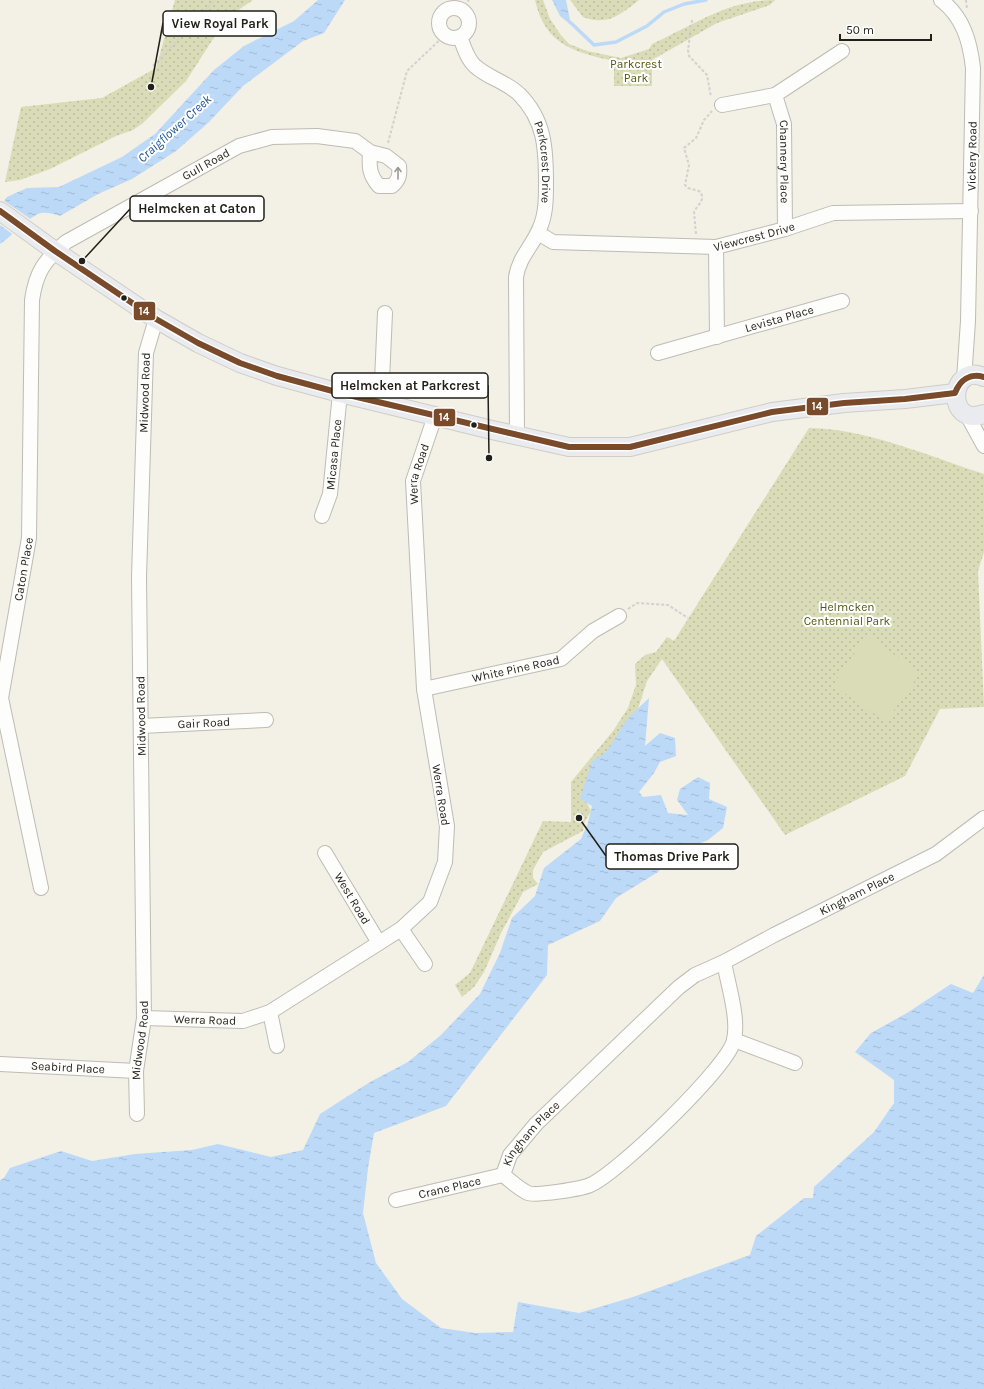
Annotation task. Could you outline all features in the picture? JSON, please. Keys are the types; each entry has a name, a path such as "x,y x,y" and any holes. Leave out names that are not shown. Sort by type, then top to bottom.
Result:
{"main road":[{"path":"0,211 55,251 156,319 198,343 240,363 277,376 340,393 517,436 569,447 630,447 772,412 844,403 970,397"}],"street":[{"name":"Vickery Road","path":"941,0 958,19 971,45 973,68 968,321 970,397"},
{"path":"465,5 469,24 468,29 460,37 454,38 445,35 439,26 441,15 450,8 465,5"},
{"name":"Parkcrest Drive","path":"460,37 468,58 474,66 501,80 525,100 543,133 546,151 546,204 542,224 538,233 518,264 516,277 517,436"},
{"path":"722,106 775,95 842,51"},
{"name":"Channery Place","path":"775,95 784,124 785,229"},
{"name":"Gull Road","path":"55,251 66,242 238,146 272,137 317,136 355,141 370,152 386,156"},
{"path":"370,152 369,169 372,179 379,186 385,187 392,186 398,182 400,174 399,166 386,156"},
{"name":"Viewcrest Drive","path":"538,233 553,242 716,247 785,229 833,213 971,211"},
{"path":"716,247 717,337"},
{"name":"Caton Place","path":"41,888 1,698 29,538 32,300 34,282 44,264 55,251"},
{"name":"Levista Place","path":"658,353 842,301"},
{"path":"381,403 385,313"},
{"name":"Midwood Road","path":"137,1114 136,1071 144,1018 142,726 139,577 146,353 156,319"},
{"name":"Micasa Place","path":"322,516 330,494 340,393"},
{"path":"970,397 984,442"},
{"path":"970,397 984,446"},
{"name":"Werra Road","path":"144,1018 243,1021 270,1012 401,929 430,902 446,862 447,826 424,689 413,482 436,416"},
{"name":"White Pine Road","path":"424,689 561,659 593,631 619,616"},
{"name":"Gair Road","path":"142,726 266,720"},
{"name":"Kingham Place","path":"724,962 734,1016 734,1040 728,1054 650,1139 604,1177 590,1185 572,1190 529,1193 503,1175 510,1155 536,1124 668,995 695,975 724,962 774,935 936,854 984,818"},
{"name":"West Road","path":"326,853 379,943"},
{"path":"401,929 425,964"},
{"path":"270,1012 276,1046"},
{"path":"734,1040 795,1063"},
{"name":"Seabird Place","path":"0,1064 136,1071"},
{"name":"Crane Place","path":"396,1200 503,1175"}],"path":[{"path":"153,66 215,0"},
{"path":"692,20 688,50 689,56 707,75 713,103 722,106"},
{"path":"386,156 407,71 445,35"},
{"path":"696,246 694,212 702,202 703,198 699,191 688,188 685,185 689,165 684,148 696,138 708,114 722,106"},
{"path":"619,616 637,603 668,605 688,618"}],"green space":[{"path":"175,0 253,0 231,15 222,25 186,81 143,123 133,130 116,136 50,169 20,180 5,182 21,107 102,98 156,68"},
{"name":"Parkcrest Park","path":"535,0 543,0 550,19 569,44 587,51 621,58 649,49 652,44 726,9 741,4 775,0 770,5 717,23 652,60 652,86 614,86 614,61 574,50 563,44 554,37 546,27"},
{"path":"570,0 639,0 613,18 600,20 583,17"},
{"name":"Helmcken Centennial Park","path":"809,428 853,433 876,438 984,474 984,552 978,571 984,707 940,709 905,776 785,835 662,659 647,681 637,712 586,801 591,811 584,823 583,831 543,852 533,870 533,878 538,884 523,892 501,933 484,972 474,987 462,997 455,985 470,973 543,821 571,822 571,782 613,731 628,708 636,685 635,664 645,655 656,652 667,637 674,641"},
{"path":"867,635 920,673 886,722 833,685"}],"water":[{"path":"318,0 345,0 324,33 303,41 243,86 208,123 176,151 132,179 98,194 60,216 46,213 37,215 0,244 0,207 7,197 27,188 59,187 122,157 155,134 214,70 244,46 294,21"},
{"path":"552,0 566,0 571,25 560,16"},
{"path":"649,698 645,746 660,733 675,738 676,756 660,762 654,773 639,792 643,797 661,795 668,813 688,815 677,800 680,789 698,777 710,783 709,799 727,807 723,828 708,840 669,857 658,872 616,898 600,921 548,945 547,975 446,1106 374,1133 363,1213 376,1263 402,1299 441,1328 475,1333 513,1332 518,1302 579,1313 633,1297 750,1255 756,1236 804,1198 813,1198 814,1187 874,1132 894,1103 894,1080 855,1052 871,1033 907,1013 951,984 973,993 984,975 984,1389 0,1389 0,1180 4,1178 10,1168 61,1151 92,1161 135,1154 192,1150 218,1144 271,1157 303,1150 320,1114 370,1082 408,1062 441,1035 480,994 500,953 512,918 535,896 544,868 581,839 588,823 592,806 580,799 592,761 608,750 627,720"}],"pier":[{"path":"3,200 32,220 15,236 0,225 0,204"}],"waterway":[{"name":"Craigflower Creek","path":"570,22 594,45 616,42 647,26 664,12 684,4 706,0"}],"transit line":[{"name":"14","path":"0,211 55,251 156,319 198,343 240,363 277,376 340,393 569,447 630,447 772,412 844,403 905,399 955,393 960,384 966,379 974,376 984,377"}],"place":[{"name":"View Royal Park","path":"151,87"},
{"name":"Helmcken at Caton","path":"82,261"},
{"name":"Helmcken at Parkcrest","path":"489,458"},
{"name":"Thomas Drive Park","path":"579,818"}]}
